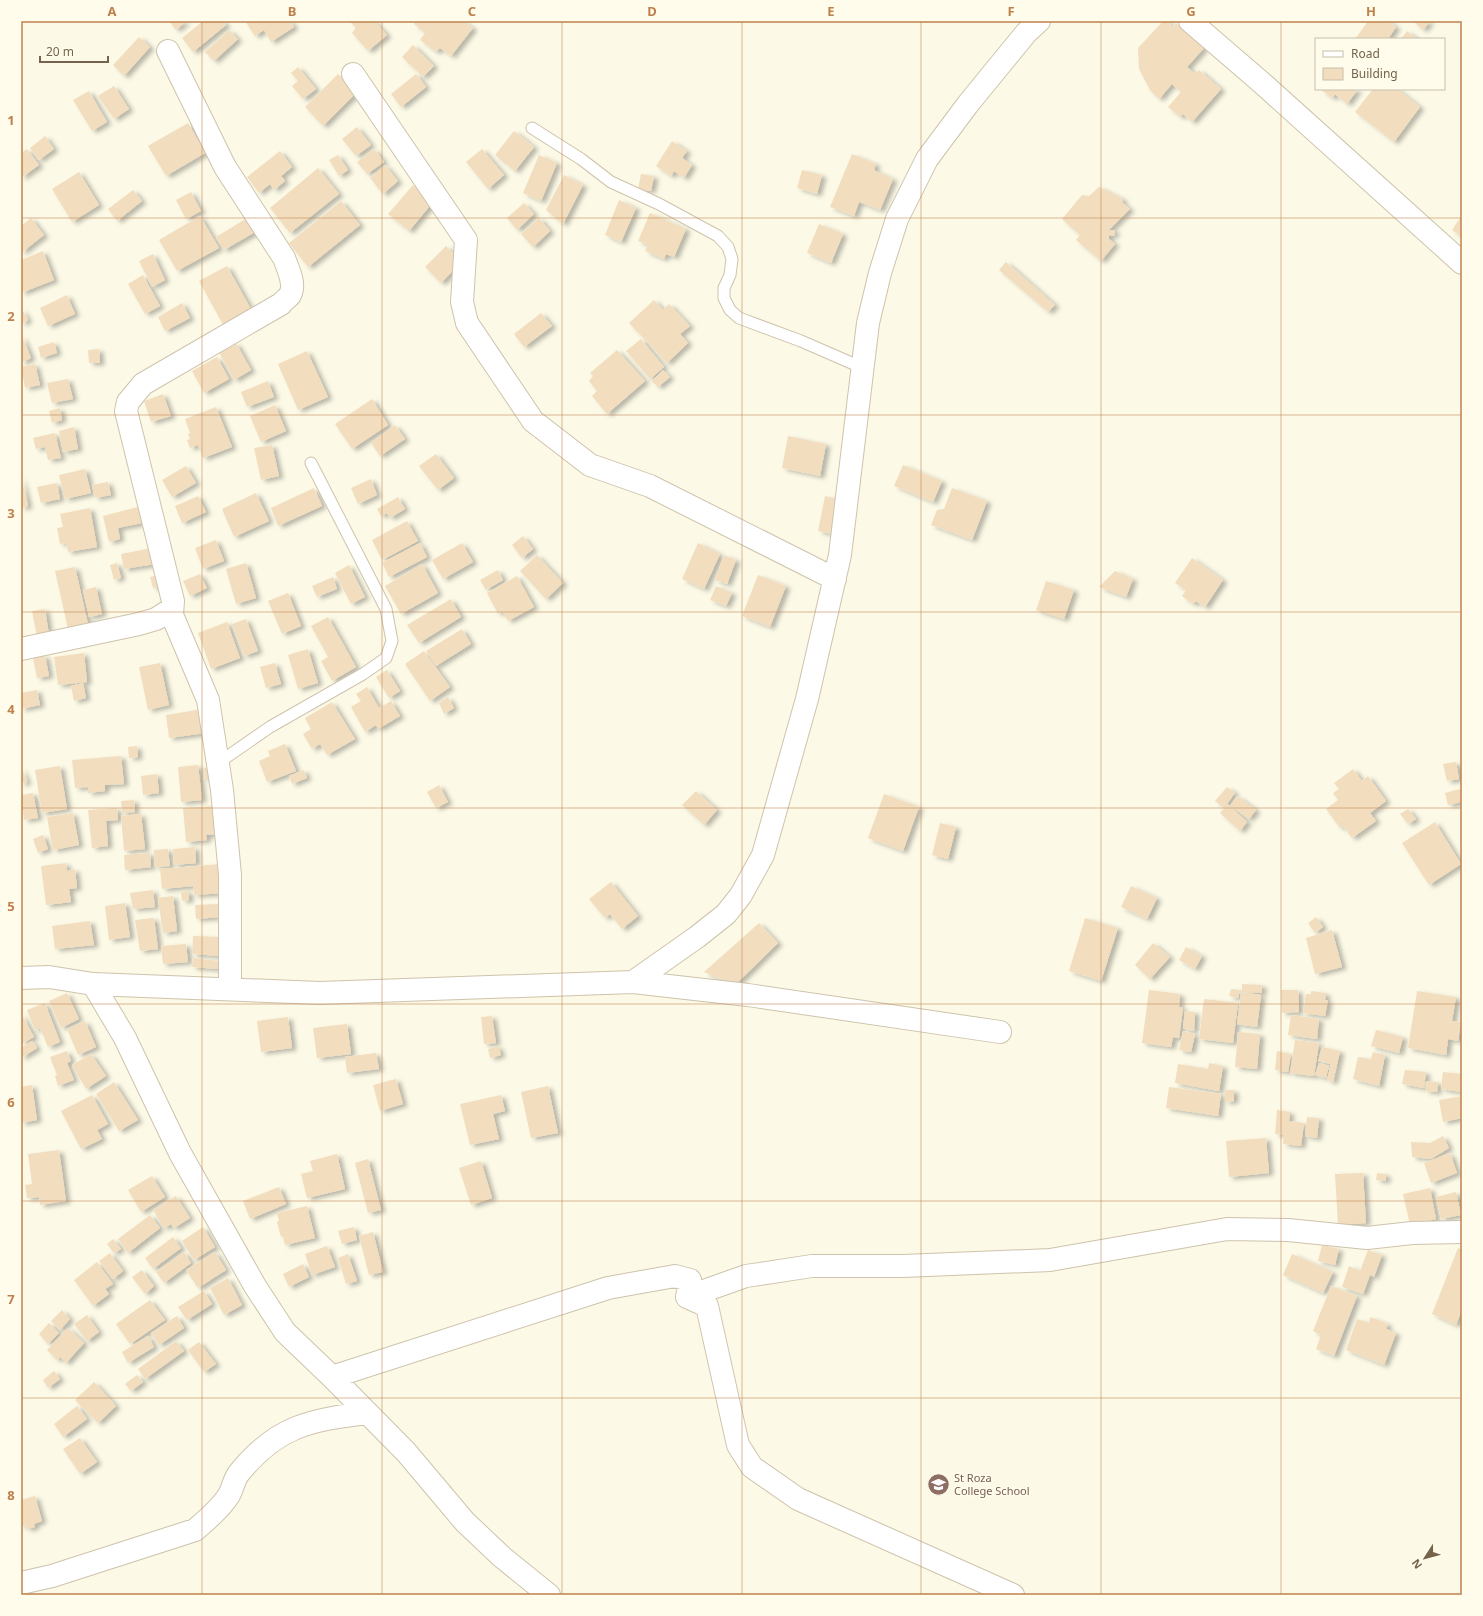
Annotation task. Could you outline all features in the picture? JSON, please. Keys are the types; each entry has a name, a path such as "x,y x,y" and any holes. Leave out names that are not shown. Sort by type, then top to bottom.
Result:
{"street":[{"path":"633,982 697,937 726,914 741,895 763,855 807,699 835,579 840,555 868,323 880,273 897,219 927,159 968,104 1026,33 1040,21"},
{"path":"1190,21 1262,82 1462,263"},
{"path":"168,51 225,166 284,258 290,272 292,284 290,295 281,304 143,384 128,402 126,411 173,601 172,615 208,700 218,763 230,875 230,990"},
{"path":"353,74 466,240 462,302 467,323 533,421 590,465 650,486 835,579"},
{"path":"21,649 139,624 156,619 172,610"},
{"path":"21,978 49,977 92,984 320,993 633,982 748,996 1000,1032"},
{"path":"92,984 125,1038 180,1153 255,1286 285,1332 406,1452 465,1522 502,1557 549,1595"},
{"path":"687,1297 746,1276 812,1266 903,1266 1050,1260 1227,1229 1288,1230 1367,1238 1462,1232"},
{"path":"332,1377 608,1288 675,1276 690,1280 687,1297"},
{"path":"687,1297 707,1306 738,1445 752,1467 798,1499 1013,1595"},
{"path":"21,1583 52,1576 196,1530 210,1517 229,1495 238,1474 258,1451 285,1432 314,1421 367,1413"}],"lane":[{"path":"532,128 581,159 611,182 659,204 718,236 728,248 732,259 730,275 724,288 724,298 730,310 739,318 801,341 863,368"},
{"path":"218,763 270,727 363,674 386,658 392,641 386,609 311,463"}],"building":[{"path":"169,21 186,21 176,30"},
{"path":"203,21 223,21 226,25 193,52 182,38"},
{"path":"245,21 290,21 294,27 271,42 264,30 255,36"},
{"path":"354,21 374,21 387,35 368,51 352,33 356,28 351,23"},
{"path":"416,21 463,21 473,28 451,56 440,48 436,52 420,40 425,33 414,24"},
{"path":"1163,21 1167,21 1173,27 1176,23 1204,48 1187,67 1195,74 1199,70 1221,89 1192,122 1183,114 1180,117 1168,107 1181,92 1172,84 1159,99 1150,90 1139,69 1138,48"},
{"path":"1368,21 1388,21 1396,27 1389,38 1356,38"},
{"path":"1413,21 1430,21 1423,30"},
{"path":"229,30 238,39 214,61 205,52"},
{"path":"1407,31 1416,38 1402,38"},
{"path":"139,37 150,47 124,76 113,65"},
{"path":"413,45 434,66 423,77 402,57"},
{"path":"298,67 316,89 303,99 292,86 298,81 291,73"},
{"path":"338,74 356,93 323,126 305,107"},
{"path":"416,74 426,87 401,107 391,94"},
{"path":"114,86 129,109 114,119 98,96"},
{"path":"1321,90 1357,90 1347,104 1335,94 1332,98"},
{"path":"1372,90 1398,90 1420,107 1394,142 1355,112"},
{"path":"89,91 107,122 92,131 73,100"},
{"path":"188,123 205,153 166,176 148,146"},
{"path":"357,127 371,145 356,156 342,139"},
{"path":"514,131 534,147 515,171 495,155"},
{"path":"45,136 54,149 39,160 30,148"},
{"path":"672,141 687,151 682,158 692,165 684,178 674,171 671,176 656,166"},
{"path":"27,149 39,165 21,178 21,153"},
{"path":"374,149 384,162 367,174 357,162"},
{"path":"482,149 504,175 488,189 466,162"},
{"path":"280,151 292,167 281,176 285,181 274,190 270,184 259,193 247,177"},
{"path":"852,154 876,164 874,170 893,179 880,210 859,202 854,216 830,207"},
{"path":"338,155 348,170 339,176 329,160"},
{"path":"539,155 557,163 541,201 523,193"},
{"path":"385,165 398,181 383,194 370,178"},
{"path":"318,168 339,194 290,233 270,208"},
{"path":"802,170 822,175 817,194 797,188"},
{"path":"79,172 99,205 72,222 52,189"},
{"path":"641,174 654,176 651,191 638,189"},
{"path":"564,175 583,185 563,224 546,210"},
{"path":"413,185 433,202 409,231 388,214"},
{"path":"1099,187 1123,199 1122,202 1130,209 1109,230 1115,230 1114,236 1109,235 1109,239 1115,244 1101,261 1076,240 1080,235 1062,219 1082,195 1089,196"},
{"path":"133,190 142,201 117,221 108,209"},
{"path":"191,192 201,211 186,219 176,200"},
{"path":"619,200 636,208 621,242 605,235"},
{"path":"341,201 360,225 308,267 289,243"},
{"path":"524,203 534,214 517,230 507,218"},
{"path":"650,213 686,229 674,257 666,254 664,259 645,251 648,245 638,241"},
{"path":"1462,215 1462,237 1452,230"},
{"path":"200,216 219,248 177,271 159,240"},
{"path":"31,218 44,235 21,253 21,226"},
{"path":"247,218 255,232 224,250 216,237"},
{"path":"539,218 550,231 533,247 521,234"},
{"path":"819,224 843,234 831,263 807,253"},
{"path":"446,246 461,262 441,283 425,267"},
{"path":"43,251 54,280 21,293 21,260"},
{"path":"153,254 165,280 152,287 139,261"},
{"path":"1006,262 1055,305 1048,312 999,270"},
{"path":"227,266 253,313 225,328 199,281"},
{"path":"143,275 160,306 145,314 128,284"},
{"path":"67,295 75,314 48,326 40,308"},
{"path":"654,300 663,310 669,304 690,326 680,334 688,343 667,363 629,323"},
{"path":"182,303 190,318 165,331 158,317"},
{"path":"21,308 28,320 21,324"},
{"path":"541,313 552,326 524,347 514,334"},
{"path":"22,336 31,358 21,363 21,337"},
{"path":"641,339 664,367 650,379 626,351"},
{"path":"54,342 57,353 41,358 38,347"},
{"path":"236,343 251,370 234,380 219,352"},
{"path":"99,349 100,363 89,363 88,350"},
{"path":"617,350 645,381 607,414 592,396 597,391 589,381 593,376 590,373"},
{"path":"307,351 328,397 298,410 278,364"},
{"path":"217,357 229,379 204,393 192,371"},
{"path":"35,364 40,385 25,388 21,367"},
{"path":"663,370 670,377 658,387 652,381"},
{"path":"68,379 73,399 52,403 47,383"},
{"path":"268,381 274,397 247,407 241,392"},
{"path":"163,394 171,416 151,422 144,401"},
{"path":"372,399 388,425 352,449 335,424"},
{"path":"275,405 286,431 261,442 250,416"},
{"path":"216,407 232,447 203,458 198,445 190,448 187,440 190,439 188,434 190,433 185,419"},
{"path":"60,408 62,420 52,423 49,411"},
{"path":"395,425 405,439 380,456 371,443"},
{"path":"74,427 78,449 63,452 59,431"},
{"path":"55,433 61,458 48,460 45,447 36,449 33,438"},
{"path":"788,436 826,444 820,476 782,468"},
{"path":"272,445 279,476 261,480 254,448"},
{"path":"436,454 454,478 438,490 419,466"},
{"path":"903,465 942,481 933,502 894,486"},
{"path":"186,466 196,483 172,497 162,480"},
{"path":"85,469 91,493 65,499 59,475"},
{"path":"21,476 28,506 21,508"},
{"path":"371,479 377,495 358,504 351,488"},
{"path":"108,482 111,495 95,498 92,485"},
{"path":"57,483 60,499 41,503 37,487"},
{"path":"314,488 322,506 278,526 271,508"},
{"path":"952,488 987,501 972,540 931,525 937,510 944,509"},
{"path":"256,493 269,521 234,537 222,509"},
{"path":"198,496 206,512 182,523 175,506"},
{"path":"825,496 840,500 833,534 818,531"},
{"path":"398,497 405,509 390,518 387,513 381,516 377,509"},
{"path":"138,507 142,523 118,528 120,539 109,542 103,516"},
{"path":"90,508 97,547 68,552 66,543 60,544 57,528 63,527 60,514"},
{"path":"407,521 418,541 382,560 372,540"},
{"path":"523,536 533,549 522,558 512,545"},
{"path":"216,540 224,561 203,569 195,548"},
{"path":"420,543 427,557 389,577 382,563"},
{"path":"462,543 473,562 443,579 432,560"},
{"path":"698,543 720,554 704,589 682,579"},
{"path":"152,548 155,564 124,569 121,554"},
{"path":"537,555 563,583 546,599 520,571"},
{"path":"724,555 736,560 727,584 715,580"},
{"path":"1192,558 1223,580 1205,607 1196,601 1193,604 1182,596 1186,590 1175,583"},
{"path":"117,563 121,578 114,580 110,565"},
{"path":"246,563 256,598 236,604 226,569"},
{"path":"422,564 438,593 401,614 385,586"},
{"path":"349,565 365,597 351,604 335,573"},
{"path":"75,567 88,624 68,629 55,571"},
{"path":"498,570 503,580 486,590 480,580"},
{"path":"1115,571 1133,579 1126,597 1099,587"},
{"path":"200,574 207,588 190,596 183,581"},
{"path":"159,575 161,586 153,588 150,577"},
{"path":"758,575 786,586 770,627 742,616"},
{"path":"517,576 534,607 508,621 502,611 498,614 487,593"},
{"path":"333,577 337,589 317,597 312,586"},
{"path":"1046,581 1074,590 1064,619 1036,610"},
{"path":"716,586 732,593 726,606 710,600"},
{"path":"96,587 102,614 89,617 83,590"},
{"path":"288,593 301,626 282,634 268,601"},
{"path":"451,599 461,617 419,643 407,625"},
{"path":"45,609 49,635 37,637 32,611"},
{"path":"328,617 356,667 332,681 321,661 328,657 311,626"},
{"path":"246,619 258,651 244,656 232,624"},
{"path":"227,622 240,658 211,669 198,633"},
{"path":"462,629 471,644 436,666 426,651"},
{"path":"308,649 318,683 298,689 288,655"},
{"path":"424,651 450,687 430,701 405,664"},
{"path":"84,653 87,682 58,685 54,657"},
{"path":"45,655 49,676 37,678 33,658"},
{"path":"160,663 169,705 148,710 139,667"},
{"path":"275,663 281,684 266,688 260,667"},
{"path":"387,670 400,691 389,698 376,677"},
{"path":"83,683 86,698 74,701 71,686"},
{"path":"367,687 379,708 391,701 400,716 378,729 376,725 365,732 351,707 361,701 356,694"},
{"path":"37,690 40,705 21,709 21,693"},
{"path":"448,697 454,708 444,714 439,703"},
{"path":"332,702 355,739 327,755 320,744 312,749 303,734 311,729 305,718"},
{"path":"203,709 206,733 169,738 166,715"},
{"path":"285,744 296,771 267,782 259,761 270,756 268,751"},
{"path":"137,746 138,757 129,758 128,747"},
{"path":"121,756 124,784 105,785 105,791 88,793 88,787 75,788 72,760"},
{"path":"1456,762 1459,779 1447,781 1443,764"},
{"path":"198,765 202,800 181,802 178,767"},
{"path":"60,766 67,809 42,813 35,770"},
{"path":"214,766 216,779 205,780 204,768"},
{"path":"21,767 27,782 21,784"},
{"path":"1353,769 1362,781 1368,776 1386,801 1370,813 1376,821 1352,838 1343,826 1340,828 1326,809 1338,800 1333,793 1339,789 1334,783"},
{"path":"304,770 307,778 292,784 289,776"},
{"path":"157,774 159,793 143,795 141,776"},
{"path":"439,785 448,802 436,808 427,792"},
{"path":"1227,787 1235,793 1224,808 1215,801"},
{"path":"1460,789 1462,802 1448,805 1445,793"},
{"path":"696,791 717,810 704,825 682,805"},
{"path":"33,793 38,818 24,820 21,795"},
{"path":"884,794 919,807 903,851 868,838"},
{"path":"1237,796 1256,810 1249,819 1230,806"},
{"path":"134,800 135,812 122,813 121,801"},
{"path":"1228,804 1247,822 1240,831 1220,813"},
{"path":"215,806 218,834 206,835 207,840 186,842 183,808"},
{"path":"117,808 118,820 106,821 108,846 92,848 88,810"},
{"path":"1408,809 1416,819 1408,824 1400,814"},
{"path":"73,813 79,845 53,850 47,817"},
{"path":"141,814 145,849 124,851 121,816"},
{"path":"1435,822 1461,864 1429,885 1402,843"},
{"path":"940,823 956,827 948,859 932,855"},
{"path":"43,835 48,849 38,853 33,839"},
{"path":"195,847 196,863 174,865 173,849"},
{"path":"168,849 170,866 155,867 154,850"},
{"path":"150,853 151,867 125,870 124,855"},
{"path":"66,863 67,871 75,869 77,888 69,889 71,902 46,905 41,866"},
{"path":"221,864 224,893 194,895 193,886 162,889 160,869"},
{"path":"611,882 638,916 622,929 610,914 605,918 589,899"},
{"path":"1131,886 1157,898 1147,919 1121,907"},
{"path":"153,890 155,907 133,909 130,893"},
{"path":"189,891 189,900 182,901 181,892"},
{"path":"173,896 177,931 163,933 158,898"},
{"path":"125,903 130,937 109,940 105,906"},
{"path":"219,904 220,917 196,919 195,905"},
{"path":"1316,917 1323,927 1315,933 1308,923"},
{"path":"154,918 158,949 140,951 135,920"},
{"path":"1085,918 1118,928 1101,981 1069,971"},
{"path":"90,921 94,945 55,949 52,926"},
{"path":"759,923 778,943 735,985 704,972"},
{"path":"1332,930 1342,967 1315,974 1306,938"},
{"path":"193,936 222,937 221,956 192,954"},
{"path":"1153,943 1170,957 1150,979 1135,965"},
{"path":"186,944 188,962 163,964 161,946"},
{"path":"1186,947 1202,956 1195,969 1179,960"},
{"path":"193,958 219,961 218,969 192,967"},
{"path":"1242,984 1262,985 1262,993 1242,992"},
{"path":"1231,989 1240,990 1238,998 1229,996"},
{"path":"1149,990 1180,994 1179,1007 1183,1008 1179,1038 1173,1037 1171,1047 1142,1043"},
{"path":"1281,990 1298,990 1299,1012 1282,1013"},
{"path":"1311,991 1326,993 1325,1000 1328,1000 1325,1016 1303,1013 1306,994 1311,994"},
{"path":"1417,991 1456,997 1452,1021 1461,1022 1458,1041 1448,1039 1446,1055 1408,1048"},
{"path":"1241,992 1261,995 1257,1027 1237,1024"},
{"path":"67,993 79,1019 61,1028 49,1001"},
{"path":"1204,999 1238,1003 1233,1043 1199,1039"},
{"path":"45,1003 60,1042 48,1047 40,1028 35,1030 27,1010"},
{"path":"1185,1011 1195,1012 1194,1031 1183,1028"},
{"path":"21,1013 34,1037 21,1044"},
{"path":"1291,1015 1319,1019 1317,1039 1288,1035"},
{"path":"492,1016 496,1043 484,1044 481,1017"},
{"path":"288,1017 292,1048 261,1052 257,1021"},
{"path":"85,1021 96,1047 78,1055 67,1029"},
{"path":"347,1024 351,1054 317,1058 313,1028"},
{"path":"1376,1030 1403,1037 1399,1053 1371,1046"},
{"path":"1183,1031 1195,1034 1191,1052 1179,1050"},
{"path":"1238,1032 1260,1034 1257,1069 1235,1067"},
{"path":"1295,1040 1319,1043 1314,1076 1290,1073"},
{"path":"32,1041 37,1048 21,1058 21,1048"},
{"path":"498,1046 501,1055 490,1058 488,1049"},
{"path":"1322,1047 1340,1051 1333,1082 1327,1080 1331,1064 1318,1061"},
{"path":"67,1051 71,1061 67,1063 74,1080 58,1086 55,1076 57,1075 50,1057"},
{"path":"1277,1051 1291,1054 1288,1072 1275,1070"},
{"path":"1373,1052 1385,1055 1379,1086 1353,1079 1358,1057 1371,1059"},
{"path":"376,1053 379,1069 347,1073 345,1057"},
{"path":"91,1054 106,1076 86,1089 72,1065"},
{"path":"1209,1063 1223,1066 1219,1091 1175,1083 1178,1064 1208,1069"},
{"path":"1319,1063 1329,1066 1326,1078 1315,1075"},
{"path":"1405,1070 1426,1072 1424,1088 1402,1084"},
{"path":"1443,1072 1462,1074 1462,1092 1441,1089"},
{"path":"396,1079 403,1104 380,1111 373,1085"},
{"path":"1426,1081 1438,1082 1437,1092 1425,1091"},
{"path":"114,1082 138,1120 119,1131 96,1094"},
{"path":"32,1085 37,1120 21,1123 21,1087"},
{"path":"548,1086 558,1133 531,1138 521,1092"},
{"path":"1169,1087 1221,1094 1218,1116 1166,1108"},
{"path":"1225,1090 1234,1090 1234,1101 1225,1102"},
{"path":"92,1095 108,1124 97,1130 102,1139 81,1149 61,1111"},
{"path":"501,1095 505,1111 493,1114 499,1139 470,1145 460,1104"},
{"path":"1462,1096 1462,1118 1443,1122 1439,1100"},
{"path":"1277,1110 1290,1112 1289,1121 1304,1123 1301,1146 1283,1144 1284,1135 1275,1134"},
{"path":"1307,1117 1319,1118 1317,1138 1305,1136"},
{"path":"1443,1136 1449,1148 1431,1159 1412,1157 1411,1142 1430,1143"},
{"path":"1266,1138 1269,1173 1229,1177 1226,1141"},
{"path":"59,1150 66,1201 40,1205 39,1197 27,1198 25,1185 32,1184 28,1154"},
{"path":"1450,1153 1457,1173 1431,1183 1424,1163"},
{"path":"337,1154 345,1189 307,1198 301,1174 313,1171 310,1161"},
{"path":"368,1159 381,1210 368,1213 355,1163"},
{"path":"481,1161 492,1198 471,1205 459,1168"},
{"path":"1363,1173 1366,1223 1338,1225 1335,1174"},
{"path":"1377,1173 1386,1174 1386,1181 1376,1180"},
{"path":"152,1176 165,1197 141,1212 128,1190"},
{"path":"279,1187 286,1204 250,1219 243,1201"},
{"path":"1430,1188 1436,1219 1410,1225 1403,1194"},
{"path":"1456,1192 1461,1215 1441,1219 1436,1197"},
{"path":"176,1196 190,1218 174,1228 171,1224 164,1228 153,1210"},
{"path":"307,1206 315,1238 285,1245 277,1222 279,1221 277,1213"},
{"path":"150,1215 160,1228 128,1253 118,1239"},
{"path":"203,1227 215,1247 194,1260 182,1241"},
{"path":"354,1227 357,1240 342,1244 338,1231"},
{"path":"373,1232 383,1272 369,1275 359,1236"},
{"path":"173,1237 181,1248 153,1269 145,1258"},
{"path":"113,1239 121,1249 114,1253 107,1244"},
{"path":"1322,1245 1339,1249 1335,1265 1318,1261"},
{"path":"327,1246 335,1267 312,1275 305,1254"},
{"path":"1458,1248 1462,1250 1462,1309 1456,1325 1432,1314"},
{"path":"1368,1250 1382,1255 1374,1277 1370,1275 1363,1294 1342,1287 1349,1266 1360,1271"},
{"path":"184,1252 191,1263 164,1283 156,1272"},
{"path":"215,1252 226,1270 198,1288 186,1270"},
{"path":"110,1253 123,1271 113,1279 99,1261"},
{"path":"348,1254 357,1281 346,1284 338,1258"},
{"path":"1292,1254 1333,1272 1323,1293 1283,1275"},
{"path":"97,1262 113,1284 105,1289 109,1294 93,1306 74,1280"},
{"path":"303,1264 309,1277 289,1287 283,1274"},
{"path":"142,1270 154,1286 145,1294 132,1277"},
{"path":"228,1278 242,1305 224,1315 210,1288"},
{"path":"1331,1286 1357,1296 1334,1356 1316,1349 1321,1335 1313,1331"},
{"path":"204,1291 212,1304 187,1320 178,1307"},
{"path":"150,1300 165,1320 130,1344 116,1324"},
{"path":"62,1310 70,1319 60,1330 51,1321"},
{"path":"87,1315 99,1332 87,1341 74,1324"},
{"path":"177,1316 184,1328 159,1345 151,1333"},
{"path":"1370,1317 1388,1324 1386,1329 1396,1333 1384,1365 1346,1350 1357,1319 1369,1323"},
{"path":"49,1323 59,1333 48,1344 39,1334"},
{"path":"68,1328 84,1343 66,1363 60,1357 57,1360 47,1350"},
{"path":"148,1336 154,1347 128,1363 122,1352"},
{"path":"176,1341 184,1351 145,1379 138,1369"},
{"path":"199,1342 216,1364 204,1372 188,1350"},
{"path":"54,1371 60,1379 48,1388 43,1380"},
{"path":"137,1375 143,1382 131,1391 125,1384"},
{"path":"94,1382 116,1406 98,1423 75,1400"},
{"path":"77,1406 87,1419 63,1437 54,1424"},
{"path":"80,1438 97,1462 80,1474 63,1449"},
{"path":"35,1496 42,1521 34,1524 35,1527 27,1529 26,1525 21,1527 21,1500"}],"place":[{"name":"St Roza College School","path":"938,1484"}]}
